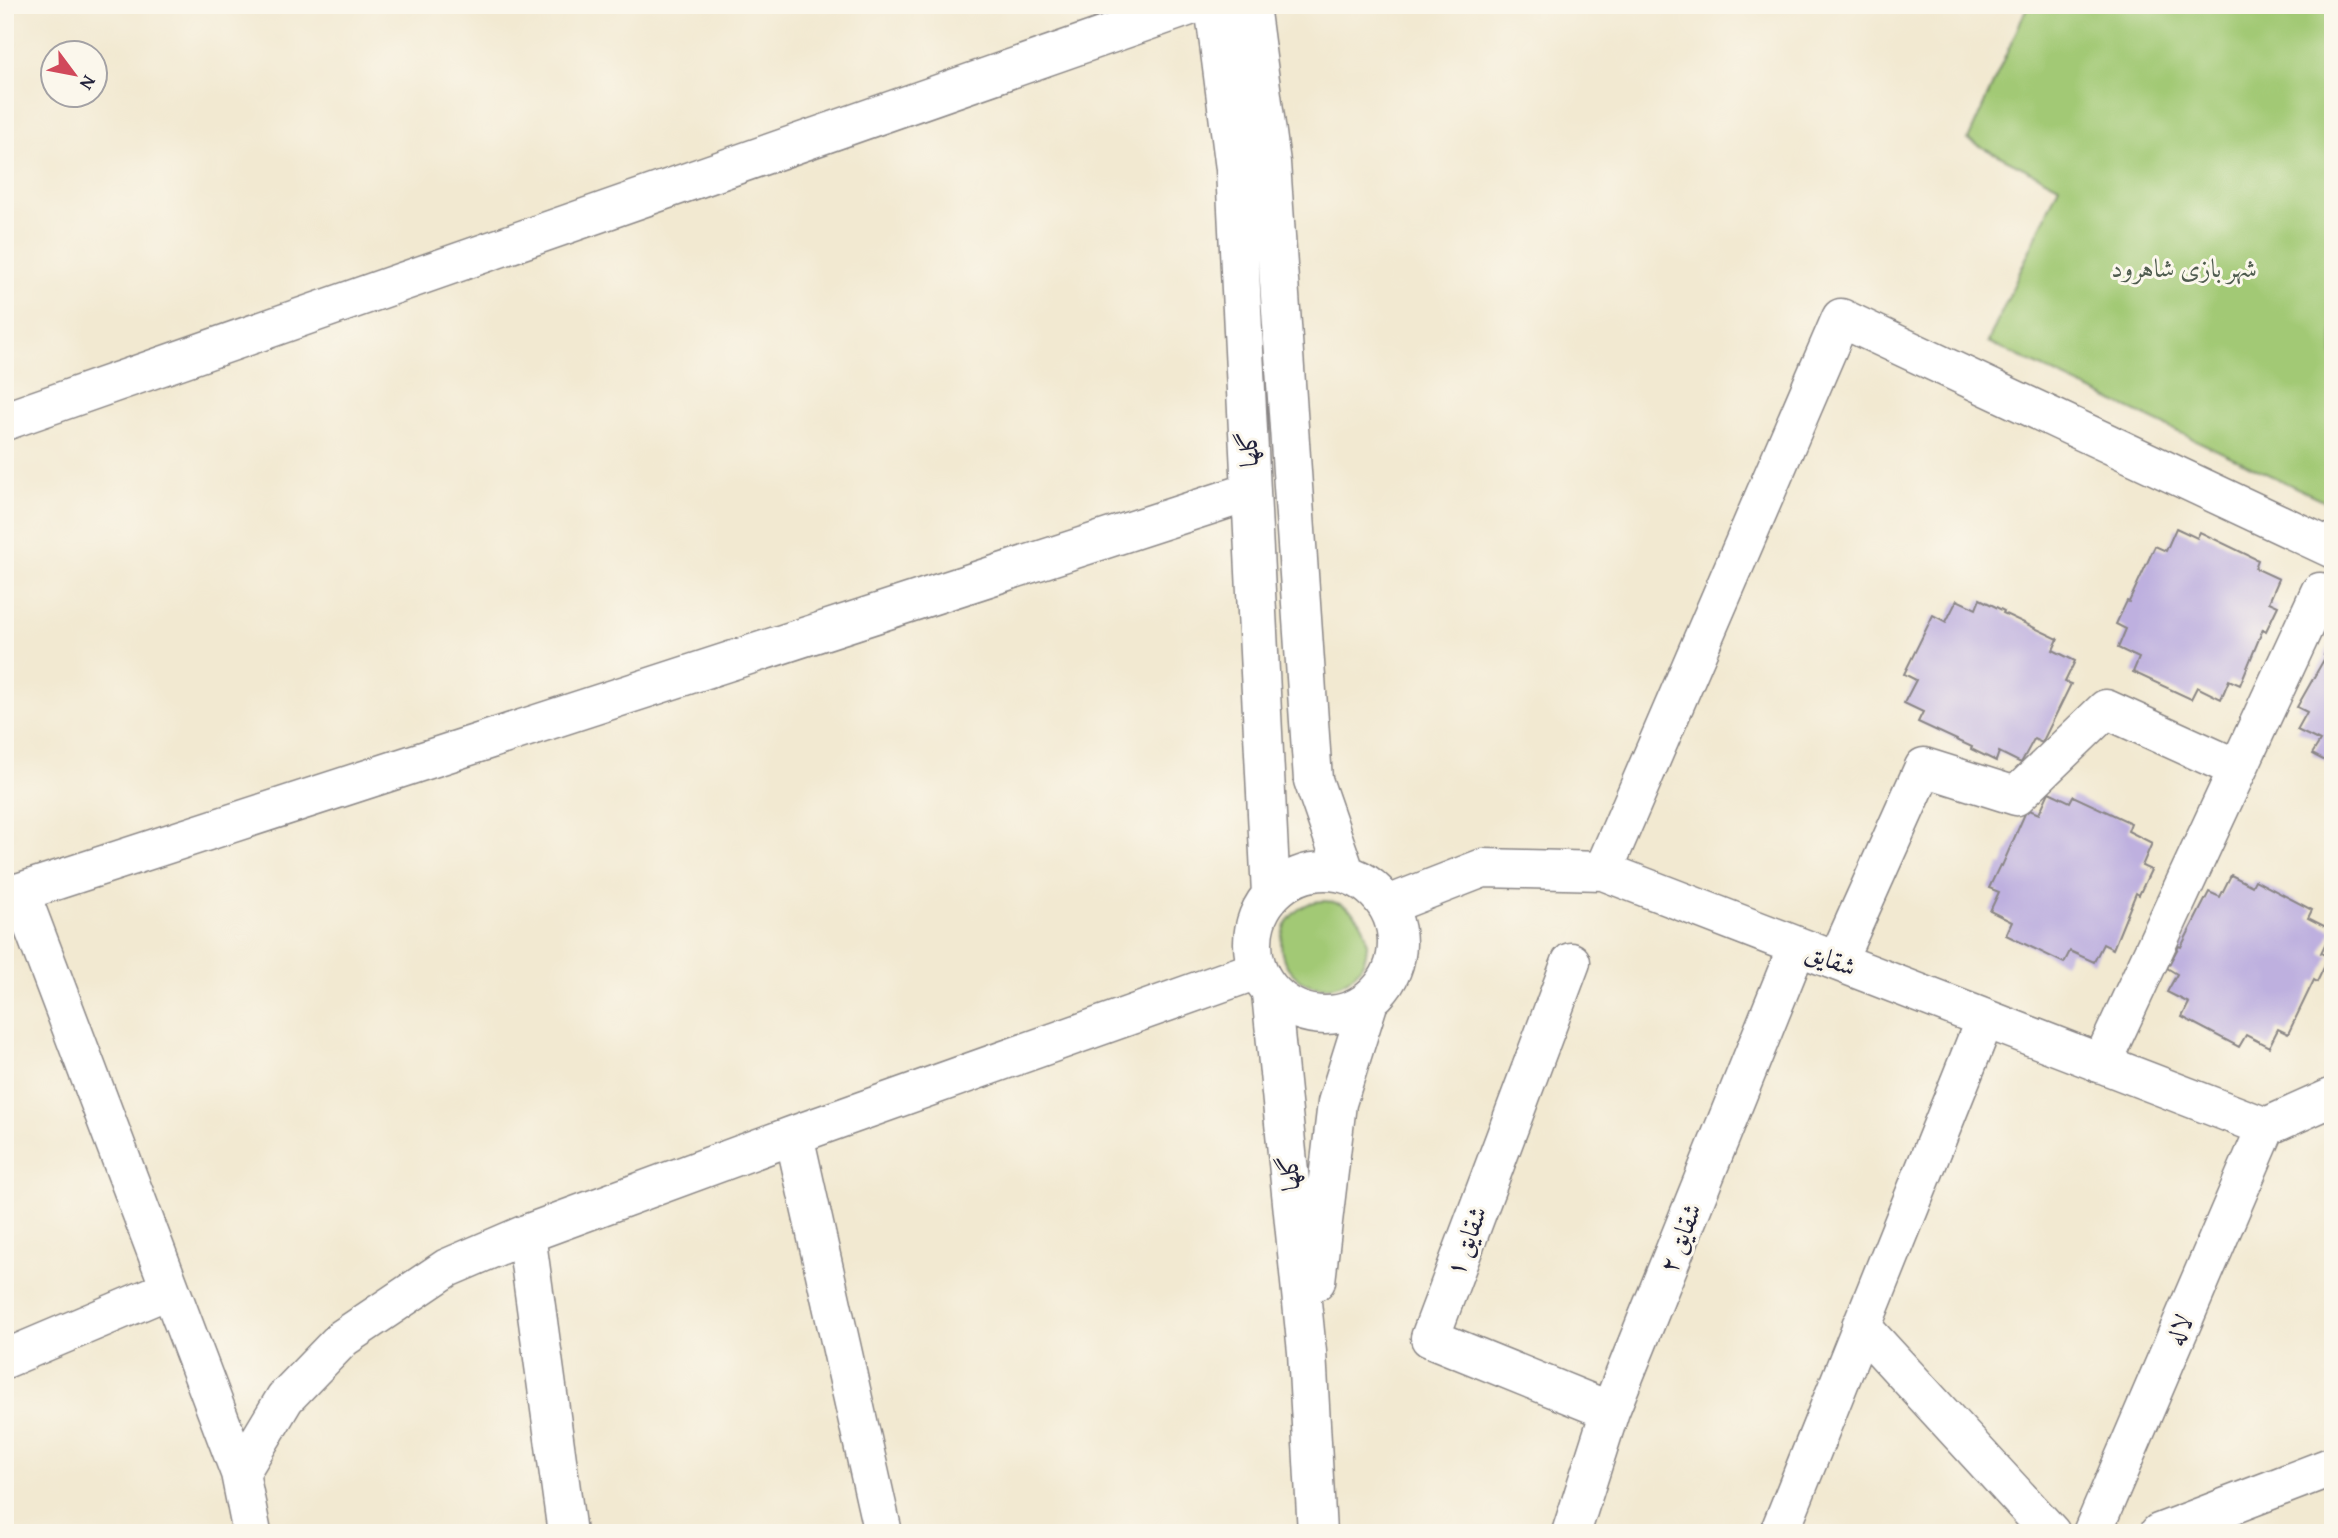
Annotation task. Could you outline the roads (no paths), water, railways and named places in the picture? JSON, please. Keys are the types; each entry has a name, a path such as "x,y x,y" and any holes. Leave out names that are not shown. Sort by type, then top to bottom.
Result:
{"street":[{"path":"5,421 1193,5"},
{"name":"گلها","path":"1214,5 1235,169 1271,894"},
{"name":"گلها","path":"1250,5 1271,163 1313,780 1345,872"},
{"path":"1603,871 1841,318 2333,549"},
{"path":"251,1533 240,1473 170,1289 13,895 1250,492"},
{"path":"2101,1064 2320,592"},
{"path":"1837,961 1924,767 2016,796 2106,709 2238,769"},
{"name":"شقایق","path":"1388,905 1483,867 1603,871 2266,1127"},
{"path":"1319,870 1345,872 1369,885 1388,905 1397,930 1397,957 1387,982 1369,1002 1345,1013 1319,1016 1292,1009 1264,981 1252,943 1257,917 1271,894 1293,878 1319,870"},
{"name":"شقایق ۲","path":"1571,1533 1610,1411 1797,947"},
{"name":"شقایق ۱","path":"1571,962 1430,1338 1610,1411"},
{"path":"240,1473 285,1398 343,1338 447,1268 526,1234 794,1135 1264,981"},
{"name":"گلها","path":"1264,981 1307,1352 1317,1533"},
{"name":"گلها","path":"1307,1352 1337,1103 1369,1002"},
{"path":"1779,1533 1985,1019"},
{"path":"2266,1127 2333,1097"},
{"name":"لاله","path":"2092,1533 2266,1127"},
{"path":"794,1135 883,1533"},
{"path":"526,1234 567,1533"},
{"path":"5,1359 170,1289"},
{"path":"1861,1326 2051,1533"},
{"path":"2159,1533 2333,1466"}],"park label":[{"name":"شهر بازی شاهرود","path":"2184,268"}]}
